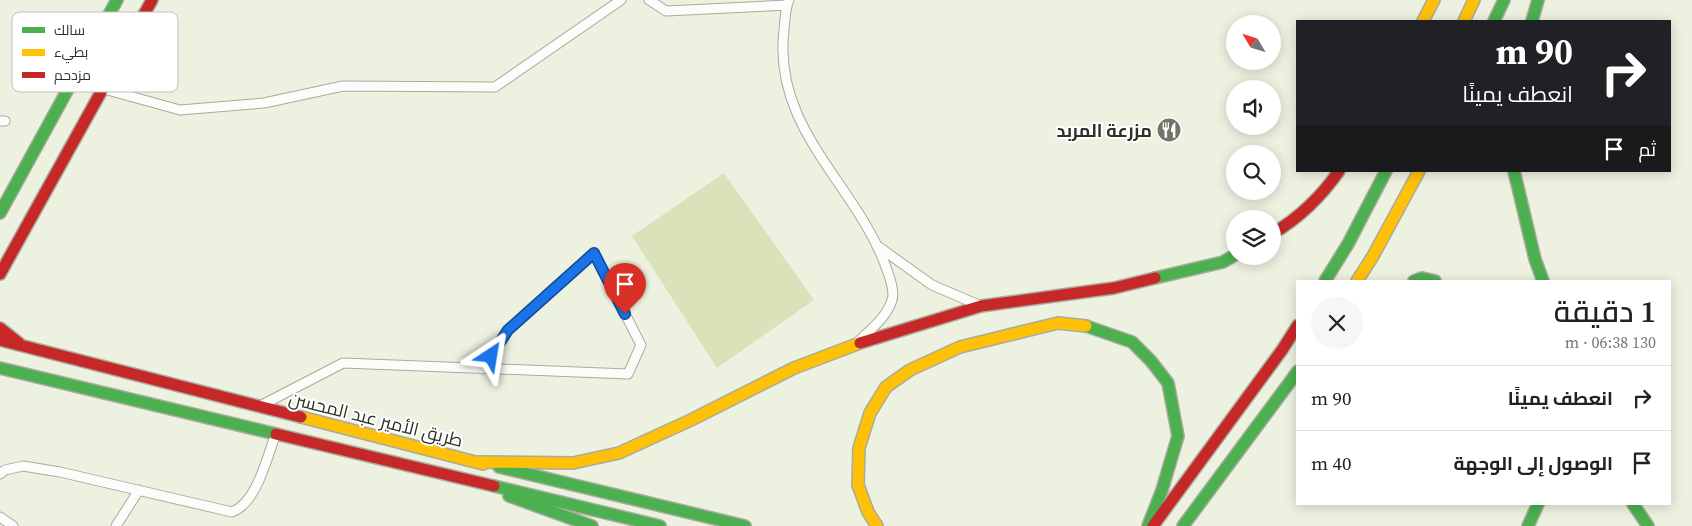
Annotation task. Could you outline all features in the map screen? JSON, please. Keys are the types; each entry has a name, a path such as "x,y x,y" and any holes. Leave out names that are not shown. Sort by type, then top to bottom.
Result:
{"main road":[{"path":"111,12 118,0"},
{"path":"146,12 152,0"},
{"path":"1424,20 1434,0"},
{"path":"1464,20 1474,0"},
{"path":"1494,20 1504,0"},
{"path":"1533,20 1538,0"},
{"path":"1533,20 1543,0"},
{"path":"0,213 67,92"},
{"path":"0,274 102,92"},
{"path":"1281,229 1329,188 1338,172"},
{"path":"1326,280 1348,244 1385,172"},
{"path":"1358,280 1419,172"},
{"path":"1514,172 1543,280"},
{"path":"476,462 573,463 619,453 691,420 794,368 857,344 981,306 1114,288 1226,260"},
{"path":"1417,280 1422,278 1431,280"},
{"path":"877,526 868,512 858,485 859,448 870,413 886,387 910,370 960,347 1058,323 1092,327 1132,342 1152,361 1168,383 1178,436 1162,490 1148,526"},
{"path":"0,328 22,345"},
{"path":"1154,526 1209,452 1296,328"},
{"name":"طريق الأمير عبد المحسن","path":"0,340 476,462 746,526"},
{"path":"0,368 660,526"},
{"path":"0,373 16,372"},
{"path":"1183,526 1296,374"},
{"path":"475,483 592,526"},
{"path":"1528,526 1538,505"},
{"path":"1634,505 1648,526"}],"street":[{"path":"115,92 180,110 264,103 343,86 495,86 620,0"},
{"path":"649,0 666,11 788,2 782,46 786,78 801,125 879,247 890,279 893,298 886,313 857,344"},
{"path":"879,247 932,285 981,306"},
{"path":"258,406 343,363 482,369 628,374 641,345 594,253 508,330 482,369"},
{"path":"0,474 5,470 22,466 60,472 232,512 238,510 253,493 276,434"},
{"path":"116,526 139,490"},
{"path":"0,516 13,526"}],"green space":[{"path":"724,173 814,300 717,368 632,236"}],"traffic: fast":[{"path":"110,12 117,0"},
{"path":"1494,20 1504,0"},
{"path":"1532,20 1538,0"},
{"path":"0,213 66,92"},
{"path":"1326,280 1348,244 1385,172"},
{"path":"1514,172 1535,259 1543,280"},
{"path":"1155,278 1226,260"},
{"path":"1417,280 1422,278 1431,280"},
{"path":"1086,326 1132,342 1151,361 1168,383 1178,436 1162,490 1148,526"},
{"path":"0,368 276,434"},
{"path":"1183,526 1296,374"},
{"path":"499,467 745,526"},
{"path":"494,486 660,526"},
{"path":"509,496 592,526"},
{"path":"1528,526 1538,505"},
{"path":"1634,505 1648,526"}],"traffic: slow":[{"path":"1424,20 1434,0"},
{"path":"1464,20 1474,0"},
{"path":"1358,280 1373,256 1418,172"},
{"path":"877,526 868,512 858,485 859,448 870,413 886,387 910,370 960,347 1058,323 1086,326"},
{"path":"476,462 573,463 619,453 691,420 794,368 860,343"},
{"path":"301,417 483,464"}],"traffic: jam":[{"path":"145,12 152,0"},
{"path":"0,274 101,92"},
{"path":"1281,228 1309,206 1325,190 1338,172"},
{"path":"860,343 981,306 1114,288 1155,278"},
{"path":"0,328 19,343"},
{"path":"1153,526 1296,328"},
{"path":"0,340 301,417"},
{"path":"276,434 494,486"}],"place":[{"name":"مزرعة المربد","path":"1169,130"}],"route":[{"path":"491,356 508,330 594,253 625,314"}]}
